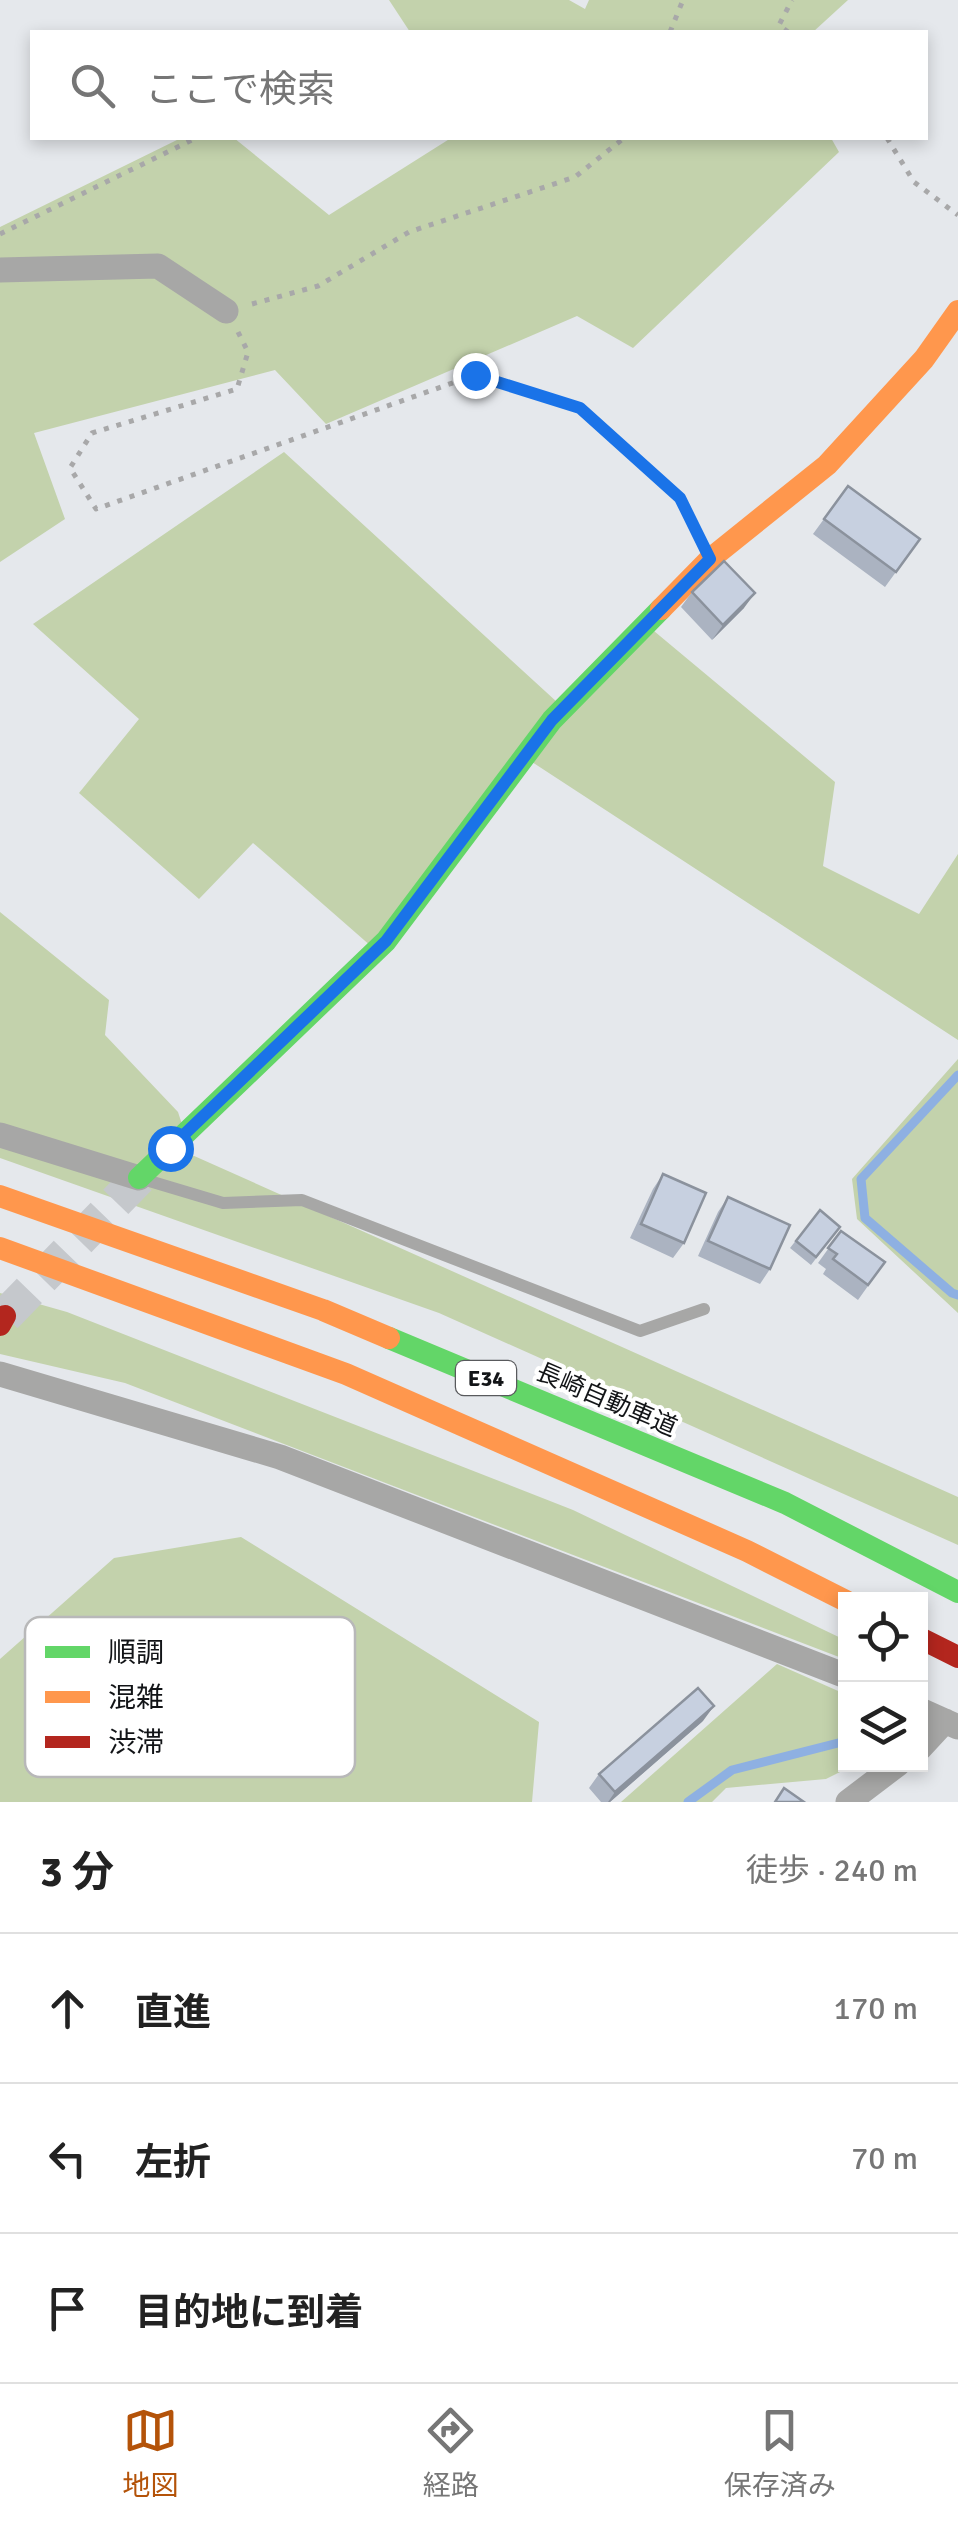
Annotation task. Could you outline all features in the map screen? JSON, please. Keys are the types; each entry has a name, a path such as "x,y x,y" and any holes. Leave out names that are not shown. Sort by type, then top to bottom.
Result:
{"main road":[{"path":"139,1178 386,941 552,720 710,559 827,465 924,359 958,311"},
{"name":"長崎自動車道","path":"0,1196 376,1332 786,1503 958,1592"},
{"name":"E34","path":"0,1248 346,1374 747,1552 838,1597"},
{"path":"928,1642 958,1657"}],"street":[{"path":"0,270 158,266 226,311"},
{"path":"0,1134 139,1178"},
{"path":"0,1374 280,1457 838,1673"},
{"path":"928,1714 952,1724 928,1742"},
{"path":"848,1802 887,1772"}],"lane":[{"path":"139,1178 223,1202 302,1200 640,1331 704,1308"}],"path":[{"path":"671,30 683,0"},
{"path":"786,30 780,25 792,0"},
{"path":"0,234 192,140"},
{"path":"621,140 575,177 409,232 318,286 226,311 248,352 236,390 92,433 70,468 96,509 475,375 580,408 680,498 710,559"},
{"path":"889,140 914,182 958,214"}],"green space":[{"path":"389,0 569,0 585,9 589,0 848,0 815,30 409,30"},
{"path":"177,140 236,140 329,215 448,140 832,140 839,152 633,348 577,316 326,424 275,370 34,433 65,519 0,562 0,227"},
{"path":"284,452 569,713 654,631 835,782 823,866 919,914 958,854 958,1040 532,762 372,947 253,843 199,899 79,793 139,719 33,624"},
{"path":"0,912 109,1000 105,1035 178,1112 192,1155 958,1497 958,1545 439,1313 0,1158"},
{"path":"958,1059 958,1313 857,1219 852,1179"},
{"path":"0,1293 67,1312 573,1510 838,1637 838,1657 125,1383 0,1354"},
{"path":"241,1537 539,1722 532,1802 0,1802 0,1659 25,1637 25,1777 355,1777 355,1617 47,1617 114,1558"},
{"path":"777,1664 838,1691 840,1772 826,1779 726,1788 712,1802 621,1802"}],"building":[{"path":"848,486 920,539 896,572 824,519"},
{"path":"724,561 755,593 723,625 692,592"},
{"path":"663,1174 706,1193 684,1243 641,1224"},
{"path":"728,1197 790,1225 770,1269 708,1241"},
{"path":"820,1210 840,1227 816,1257 796,1241"},
{"path":"841,1231 885,1262 868,1285 833,1259 837,1254 828,1248"},
{"path":"698,1688 714,1706 615,1792 599,1774"},
{"path":"784,1788 804,1802 775,1802"}],"waterway":[{"path":"958,1075 861,1179 865,1218 958,1295"},
{"path":"688,1802 732,1770 838,1743"}],"tunnel":[{"path":"5,1316 139,1178"}],"traffic: fast":[{"path":"139,1178 386,941 552,720 661,609"},
{"path":"389,1338 785,1503 958,1592"}],"traffic: slow":[{"path":"661,609 710,559 827,465 924,359 958,311"},
{"path":"0,1196 323,1310 389,1338"},
{"path":"0,1248 346,1374 747,1551 838,1597"}],"traffic: jam":[{"path":"0,1325 5,1316"},
{"path":"928,1642 958,1657"}],"route":[{"path":"170,1148 386,941 552,720 710,559 680,498 580,408 475,375"}]}
